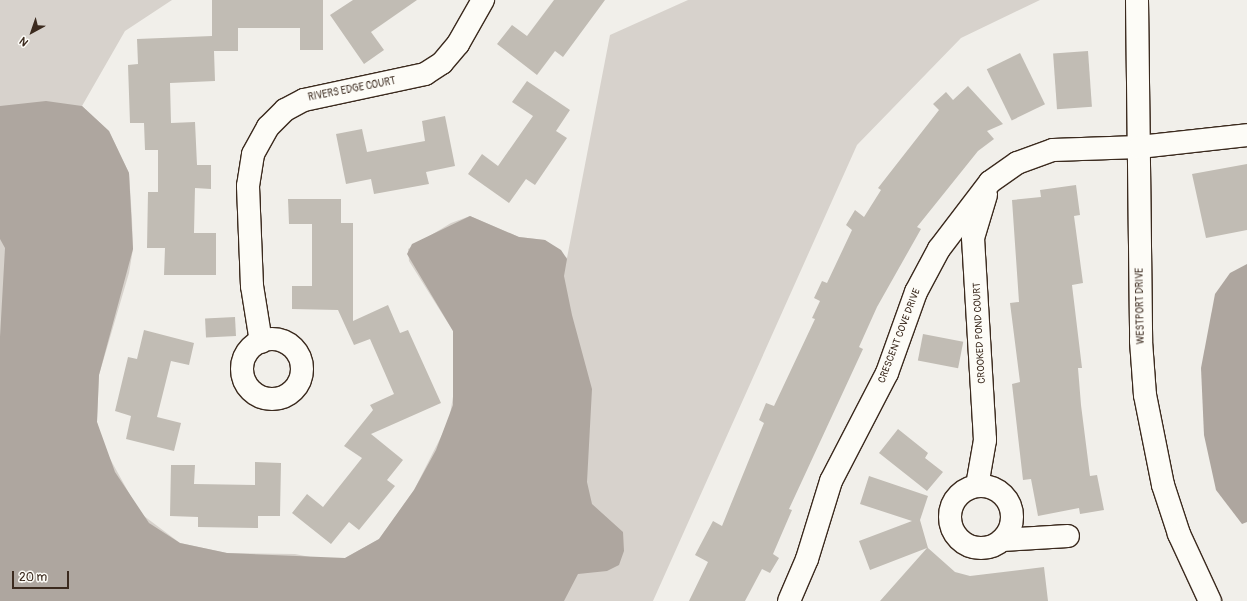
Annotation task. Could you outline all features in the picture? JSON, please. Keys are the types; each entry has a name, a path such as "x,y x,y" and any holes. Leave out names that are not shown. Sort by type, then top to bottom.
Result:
{"street":[{"name":"RIVERS EDGE COURT","path":"260,342 252,286 248,186 253,154 268,127 285,110 304,100 425,74 442,63 458,44 483,0"},
{"name":"WESTPORT DRIVE","path":"1137,0 1141,340 1146,402 1163,485 1179,534 1210,601"},
{"name":"CRESCENT COVE DRIVE","path":"789,601 807,559 831,481 887,373 916,292 939,249 990,182 1017,163 1053,150 1139,147 1247,135"},
{"name":"CROOKED POND COURT","path":"977,486 985,440 973,238 990,182"},
{"path":"1002,540 1012,523 1010,504 996,489 977,486 963,493 953,504 950,515 956,535 964,542 984,548 1002,540 1068,536"}],"shaded area":[{"path":"0,0 172,0 125,31 82,106 109,131 129,173 132,219 133,249 129,273 99,375 97,422 103,446 140,513 180,543 227,553 295,554 320,559 345,558 379,539 414,490 449,421 455,384 453,331 409,261 408,249 451,223 470,216 519,237 545,240 567,258 610,35 688,0 1040,0 961,38 857,145 653,601 0,601"},
{"path":"46,101 82,106 109,131 129,173 133,249 99,375 97,422 115,472 149,523 180,543 227,553 345,558 379,539 414,490 436,450 453,405 453,331 407,254 412,244 470,216 519,237 545,240 561,250 567,259 564,276 572,315 592,389 587,482 592,504 623,532 624,551 619,565 607,571 578,574 564,601 0,601 0,337 5,248 0,239 0,106"},
{"path":"1247,264 1247,522 1242,524 1216,490 1204,435 1201,368 1215,294 1230,273"}],"building":[{"path":"212,0 323,0 323,50 300,50 300,28 238,28 238,51 214,51 215,81 170,83 171,123 195,122 197,165 211,165 211,189 195,188 194,233 216,233 216,275 164,275 165,248 147,248 148,192 158,192 158,150 145,150 144,123 130,123 128,65 138,64 137,39 212,36"},
{"path":"353,0 417,0 371,32 384,50 364,64 330,15"},
{"path":"554,0 605,0 563,57 555,51 537,75 497,44 512,25 527,36"},
{"path":"1088,51 1092,107 1057,109 1053,53"},
{"path":"1020,53 1045,104 1012,120 987,69"},
{"path":"527,81 570,110 556,131 567,138 535,185 526,179 509,203 468,174 482,154 498,166 533,116 512,102"},
{"path":"968,86 1003,124 987,131 994,139 978,151 917,227 921,229 877,307 859,347 863,349 789,509 792,510 773,554 779,558 770,573 762,569 745,601 689,601 708,562 695,555 713,521 722,526 764,423 759,420 766,403 774,406 815,319 812,318 820,301 814,298 822,281 827,283 852,230 846,225 855,210 864,217 881,190 878,188 939,110 933,104 946,92 953,100"},
{"path":"445,116 455,166 426,172 429,184 374,194 371,179 346,184 336,134 362,129 367,152 425,141 422,121"},
{"path":"1247,164 1247,230 1206,238 1192,174"},
{"path":"1076,185 1080,215 1074,216 1083,283 1072,285 1082,368 1078,368 1081,405 1090,476 1097,475 1104,510 1080,514 1079,508 1038,516 1031,479 1023,480 1012,384 1020,382 1010,303 1019,302 1012,200 1041,197 1040,190"},
{"path":"288,199 341,199 341,223 353,223 353,321 388,305 400,333 408,330 441,403 371,434 403,460 387,480 395,486 359,530 349,522 331,544 292,513 307,494 323,507 362,458 344,446 373,410 370,405 394,394 370,339 354,345 338,310 292,309 292,286 312,286 312,224 289,224"},
{"path":"235,317 236,336 206,338 205,319"},
{"path":"144,330 194,343 189,365 171,361 157,417 181,423 174,451 126,439 131,416 115,411 128,357 137,359"},
{"path":"923,334 963,342 958,368 918,361"},
{"path":"898,429 928,453 925,458 943,472 927,491 879,453"},
{"path":"255,462 281,463 280,516 258,516 258,528 198,527 198,517 170,516 171,465 195,465 194,484 255,485"},
{"path":"869,476 928,496 920,520 928,548 955,572 970,576 1044,567 1048,601 880,601 927,548 870,570 859,541 912,521 860,504"}]}
